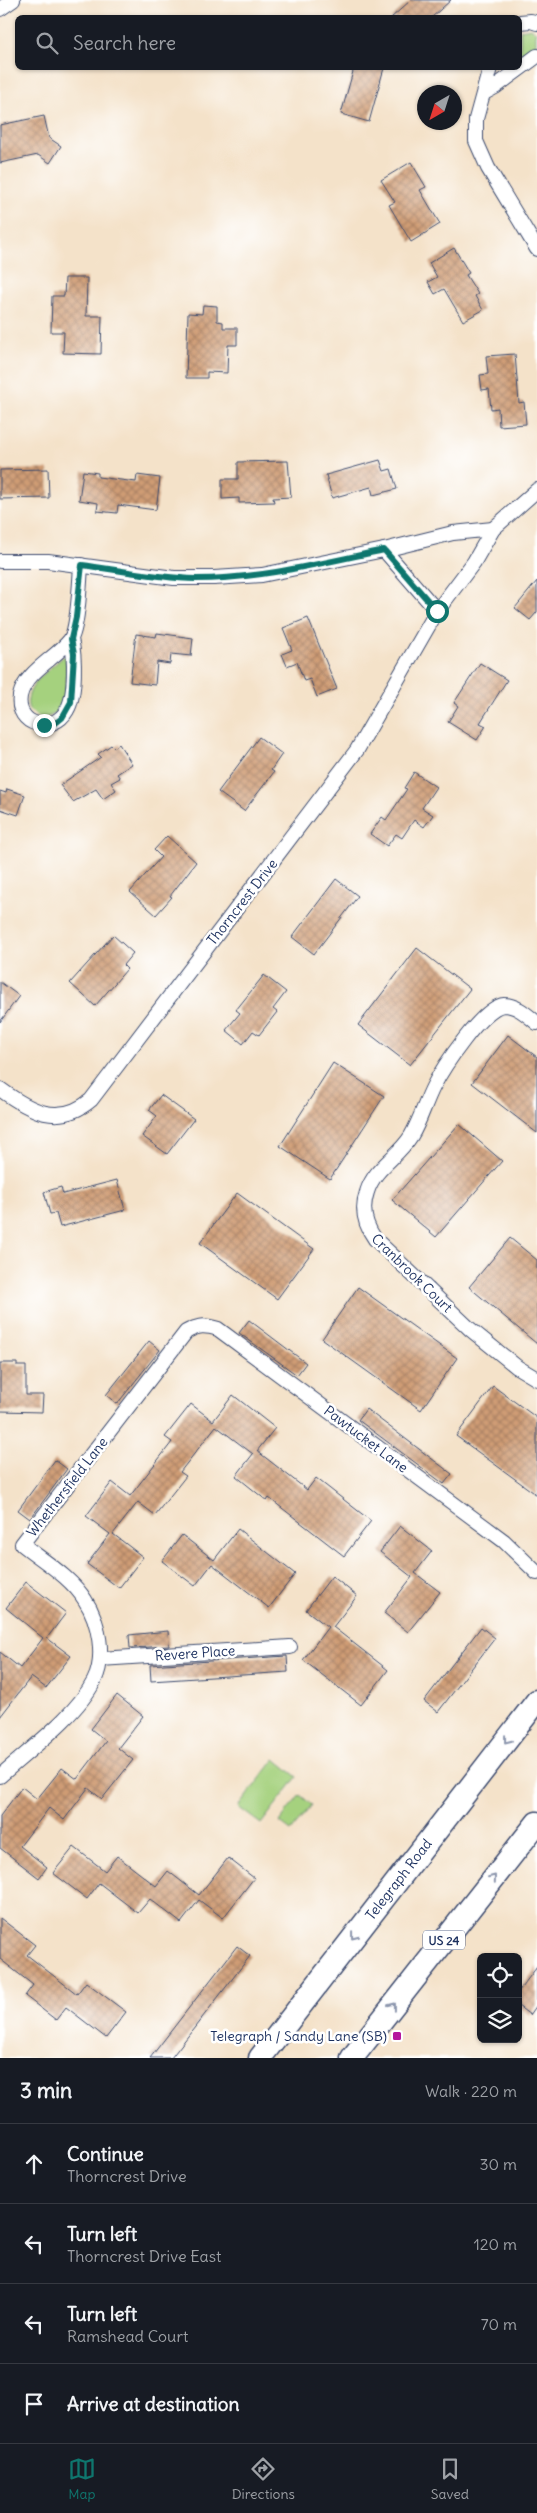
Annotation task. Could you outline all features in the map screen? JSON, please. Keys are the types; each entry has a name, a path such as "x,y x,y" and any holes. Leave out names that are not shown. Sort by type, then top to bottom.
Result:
{"highway":[{"name":"Telegraph Road","path":"270,2052 537,1701"},
{"name":"US 24","path":"352,2058 537,1823"}],"street":[{"path":"0,9 13,0"},
{"path":"522,22 531,21 537,23"},
{"path":"522,67 537,56"},
{"path":"490,70 476,119 475,132 478,146 488,168 537,249"},
{"path":"484,93 495,88 519,70"},
{"name":"Thorncrest Drive","path":"0,1089 31,1109 46,1114 66,1114 80,1109 91,1100 357,750 437,611 474,562 493,529 537,490"},
{"path":"0,561 31,560 174,578 262,575 384,550 453,532 493,529"},
{"path":"384,550 437,611"},
{"path":"71,639 54,654 23,689 21,706 23,714 32,722 50,724 62,718 69,708 74,654 71,639 76,617 82,565"},
{"name":"Cranbrook Court","path":"537,1023 514,1006 502,1005 492,1009 482,1019 438,1077 406,1143 373,1179 367,1190 364,1208 369,1230 375,1239 470,1329 517,1367 537,1380"},
{"name":"Pawtucket Lane","path":"186,1332 196,1326 218,1329 504,1541 537,1573"},
{"name":"Whethersfield Lane","path":"0,1776 84,1698 95,1680 100,1659 94,1617 85,1599 64,1578 22,1544 186,1332"},
{"name":"Revere Place","path":"100,1659 290,1647"}],"green space":[{"path":"531,28 536,32 536,44 522,58 522,30"},
{"path":"66,656 67,675 62,704 50,716 40,718 29,710 29,694 38,680"},
{"path":"275,1759 297,1777 261,1824 238,1807"},
{"path":"300,1795 312,1805 291,1831 279,1822"}],"building":[{"path":"411,0 451,0 434,15 394,15"},
{"path":"353,70 383,70 369,122 341,114"},
{"path":"44,116 49,138 61,146 50,163 38,155 0,163 0,125"},
{"path":"411,162 426,187 420,190 440,224 411,242 389,205 395,202 381,180"},
{"path":"454,248 469,273 466,275 478,294 475,296 483,310 463,321 444,289 435,294 428,282 437,277 429,263"},
{"path":"65,278 87,278 86,316 102,316 101,354 63,353 64,332 51,332 52,296 64,296"},
{"path":"203,305 217,306 217,321 223,322 223,328 237,328 237,345 228,345 227,373 207,372 207,378 186,378 188,313 202,314"},
{"path":"515,354 519,403 524,402 526,424 499,426 498,408 491,409 489,389 482,390 480,375 488,374 486,356"},
{"path":"380,460 384,471 391,469 397,489 373,495 371,487 332,498 326,475"},
{"path":"288,461 291,497 273,498 274,502 239,503 239,498 222,499 222,479 238,479 238,462"},
{"path":"48,469 49,498 0,499 0,470"},
{"path":"83,471 98,473 98,477 136,482 137,475 160,478 156,510 118,505 117,513 97,511 98,503 79,500"},
{"path":"537,581 537,612 530,620 515,608"},
{"path":"308,618 337,689 317,697 310,679 304,681 297,662 287,666 282,654 292,650 283,628"},
{"path":"157,633 193,638 191,656 171,654 170,664 157,662 155,685 130,682 136,634 156,637"},
{"path":"480,663 507,680 480,723 486,726 477,740 448,722 458,706 454,703"},
{"path":"259,737 282,754 271,770 274,772 244,811 218,792"},
{"path":"119,744 132,764 117,774 120,778 111,783 116,790 103,799 96,789 73,802 60,785 101,757 98,754 111,745 114,748"},
{"path":"414,772 436,787 422,808 433,815 424,827 414,820 402,838 396,834 387,846 370,834 382,817 386,820 407,789 404,788"},
{"path":"7,789 25,795 18,815 0,809 0,791 6,793"},
{"path":"167,836 196,862 170,896 172,897 156,915 130,892 161,857 154,850"},
{"path":"336,879 358,896 314,954 292,937"},
{"path":"113,935 133,953 123,965 127,969 95,1006 70,983"},
{"path":"417,948 470,989 410,1065 358,1025"},
{"path":"264,975 286,992 273,1009 277,1012 259,1035 253,1031 243,1044 226,1030 240,1013 236,1010"},
{"path":"0,982 19,996 0,1022"},
{"path":"508,1035 537,1057 537,1133 472,1083"},
{"path":"333,1063 384,1096 330,1179 280,1146"},
{"path":"161,1095 194,1119 167,1154 142,1136 157,1116 149,1110"},
{"path":"459,1124 502,1161 436,1237 392,1200"},
{"path":"117,1180 125,1210 60,1227 56,1213 50,1214 44,1192 61,1187 63,1194"},
{"path":"237,1193 314,1249 277,1299 200,1243"},
{"path":"510,1238 537,1260 537,1344 469,1287"},
{"path":"358,1287 457,1358 421,1410 322,1339"},
{"path":"249,1320 306,1363 297,1375 239,1333"},
{"path":"149,1341 160,1350 117,1404 106,1395"},
{"path":"0,1363 17,1363 17,1366 26,1366 26,1395 43,1395 42,1412 0,1411"},
{"path":"493,1386 537,1418 537,1495 456,1436"},
{"path":"233,1395 275,1428 257,1451 307,1490 316,1478 371,1521 344,1556 269,1498 267,1501 236,1476 253,1454 216,1426 180,1472 186,1476 155,1515 138,1502 113,1534 143,1557 119,1588 87,1564 110,1534 86,1516 112,1482 130,1496 172,1442 165,1437 191,1404 213,1421"},
{"path":"366,1409 452,1474 444,1484 358,1420"},
{"path":"55,1460 67,1469 30,1519 18,1510"},
{"path":"400,1526 432,1551 415,1573 440,1592 408,1632 384,1613 412,1577 380,1552"},
{"path":"238,1529 295,1574 269,1608 212,1564 195,1586 162,1561 182,1535 214,1560"},
{"path":"332,1576 357,1596 333,1627 388,1670 361,1705 303,1660 328,1627 306,1610"},
{"path":"26,1582 66,1613 47,1638 71,1656 46,1688 31,1677 0,1717 0,1652 20,1668 43,1638 6,1608"},
{"path":"481,1627 495,1638 438,1712 424,1701"},
{"path":"168,1631 169,1646 130,1648 129,1635"},
{"path":"287,1656 288,1672 151,1681 150,1665"},
{"path":"117,1695 143,1716 118,1748 133,1760 102,1799 88,1788 64,1820 49,1808 20,1846 47,1867 39,1878 0,1848 0,1816 22,1787 37,1799 62,1768 77,1779 106,1741 91,1729"},
{"path":"74,1847 105,1871 117,1856 156,1886 168,1871 199,1895 228,1858 254,1878 223,1918 199,1900 181,1923 150,1899 138,1913 99,1883 87,1899 53,1873"},
{"path":"0,1918 35,1945 27,1955 77,1994 86,1982 126,2012 106,2038 66,2007 56,2020 25,1996 33,1985 0,1959"},
{"path":"237,1946 250,1956 171,2058 150,2058"},
{"path":"537,1967 537,2005 530,2015 522,2009 522,1987"}],"place":[{"name":"Telegraph / Sandy Lane (SB)","path":"397,2036"}],"route":[{"path":"44,725 57,722 62,718 71,702 74,654 71,639 76,617 82,565 157,576 195,579 262,575 384,550 437,611"}]}
